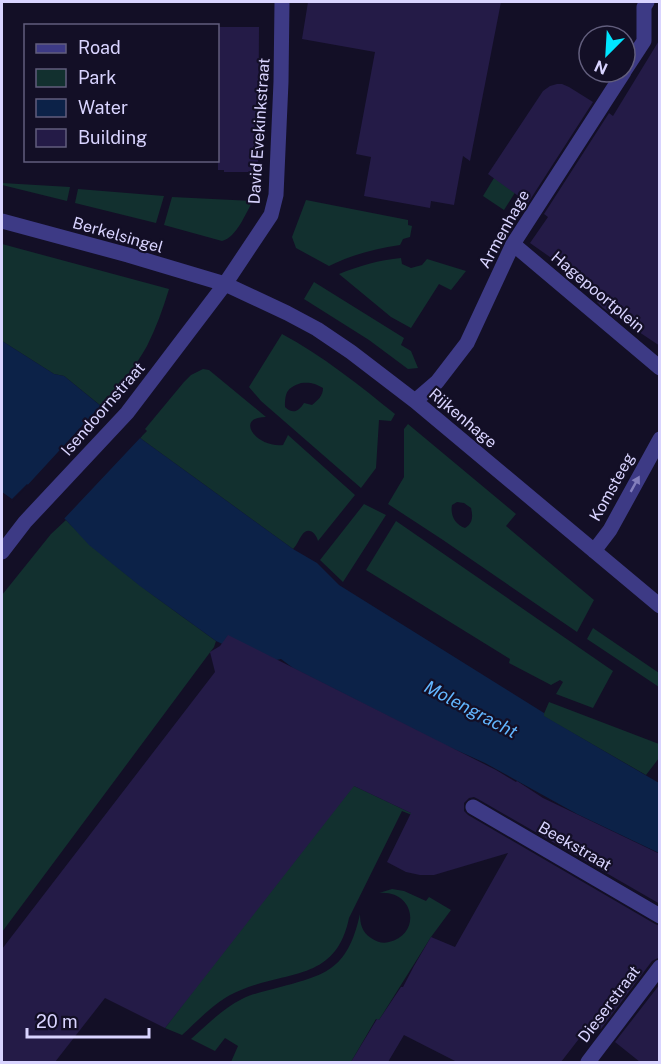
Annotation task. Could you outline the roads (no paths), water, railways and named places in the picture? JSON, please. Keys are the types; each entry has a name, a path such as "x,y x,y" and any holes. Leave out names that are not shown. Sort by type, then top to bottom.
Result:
{"street":[{"name":"David Evekinkstraat","path":"225,284 271,215 276,195 282,2"},
{"name":"Armenhage","path":"637,52 644,41 644,6 647,2"},
{"name":"Armenhage","path":"415,401 437,382 467,343 513,244 616,84"},
{"name":"Berkelsingel","path":"2,220 225,284"},
{"name":"Hagepoortplein","path":"513,244 660,368"},
{"name":"Rijkenhage","path":"225,284 287,313 351,352 415,401 660,606"},
{"name":"Isendoornstraat","path":"2,552 25,522 127,413 225,284"},
{"name":"Komsteeg","path":"594,551 610,530 660,439"},
{"name":"Beekstraat","path":"472,807 660,916"},
{"name":"Dieserstraat","path":"588,1062 660,967"}],"water":[{"name":"Molengracht","path":"2,341 54,374 64,376 140,438 293,549 317,563 339,585 544,713 544,716 659,783 659,853 577,814 485,763 293,668 281,659 263,663 216,641 140,586 89,545 27,484 12,499 2,492"}]}
